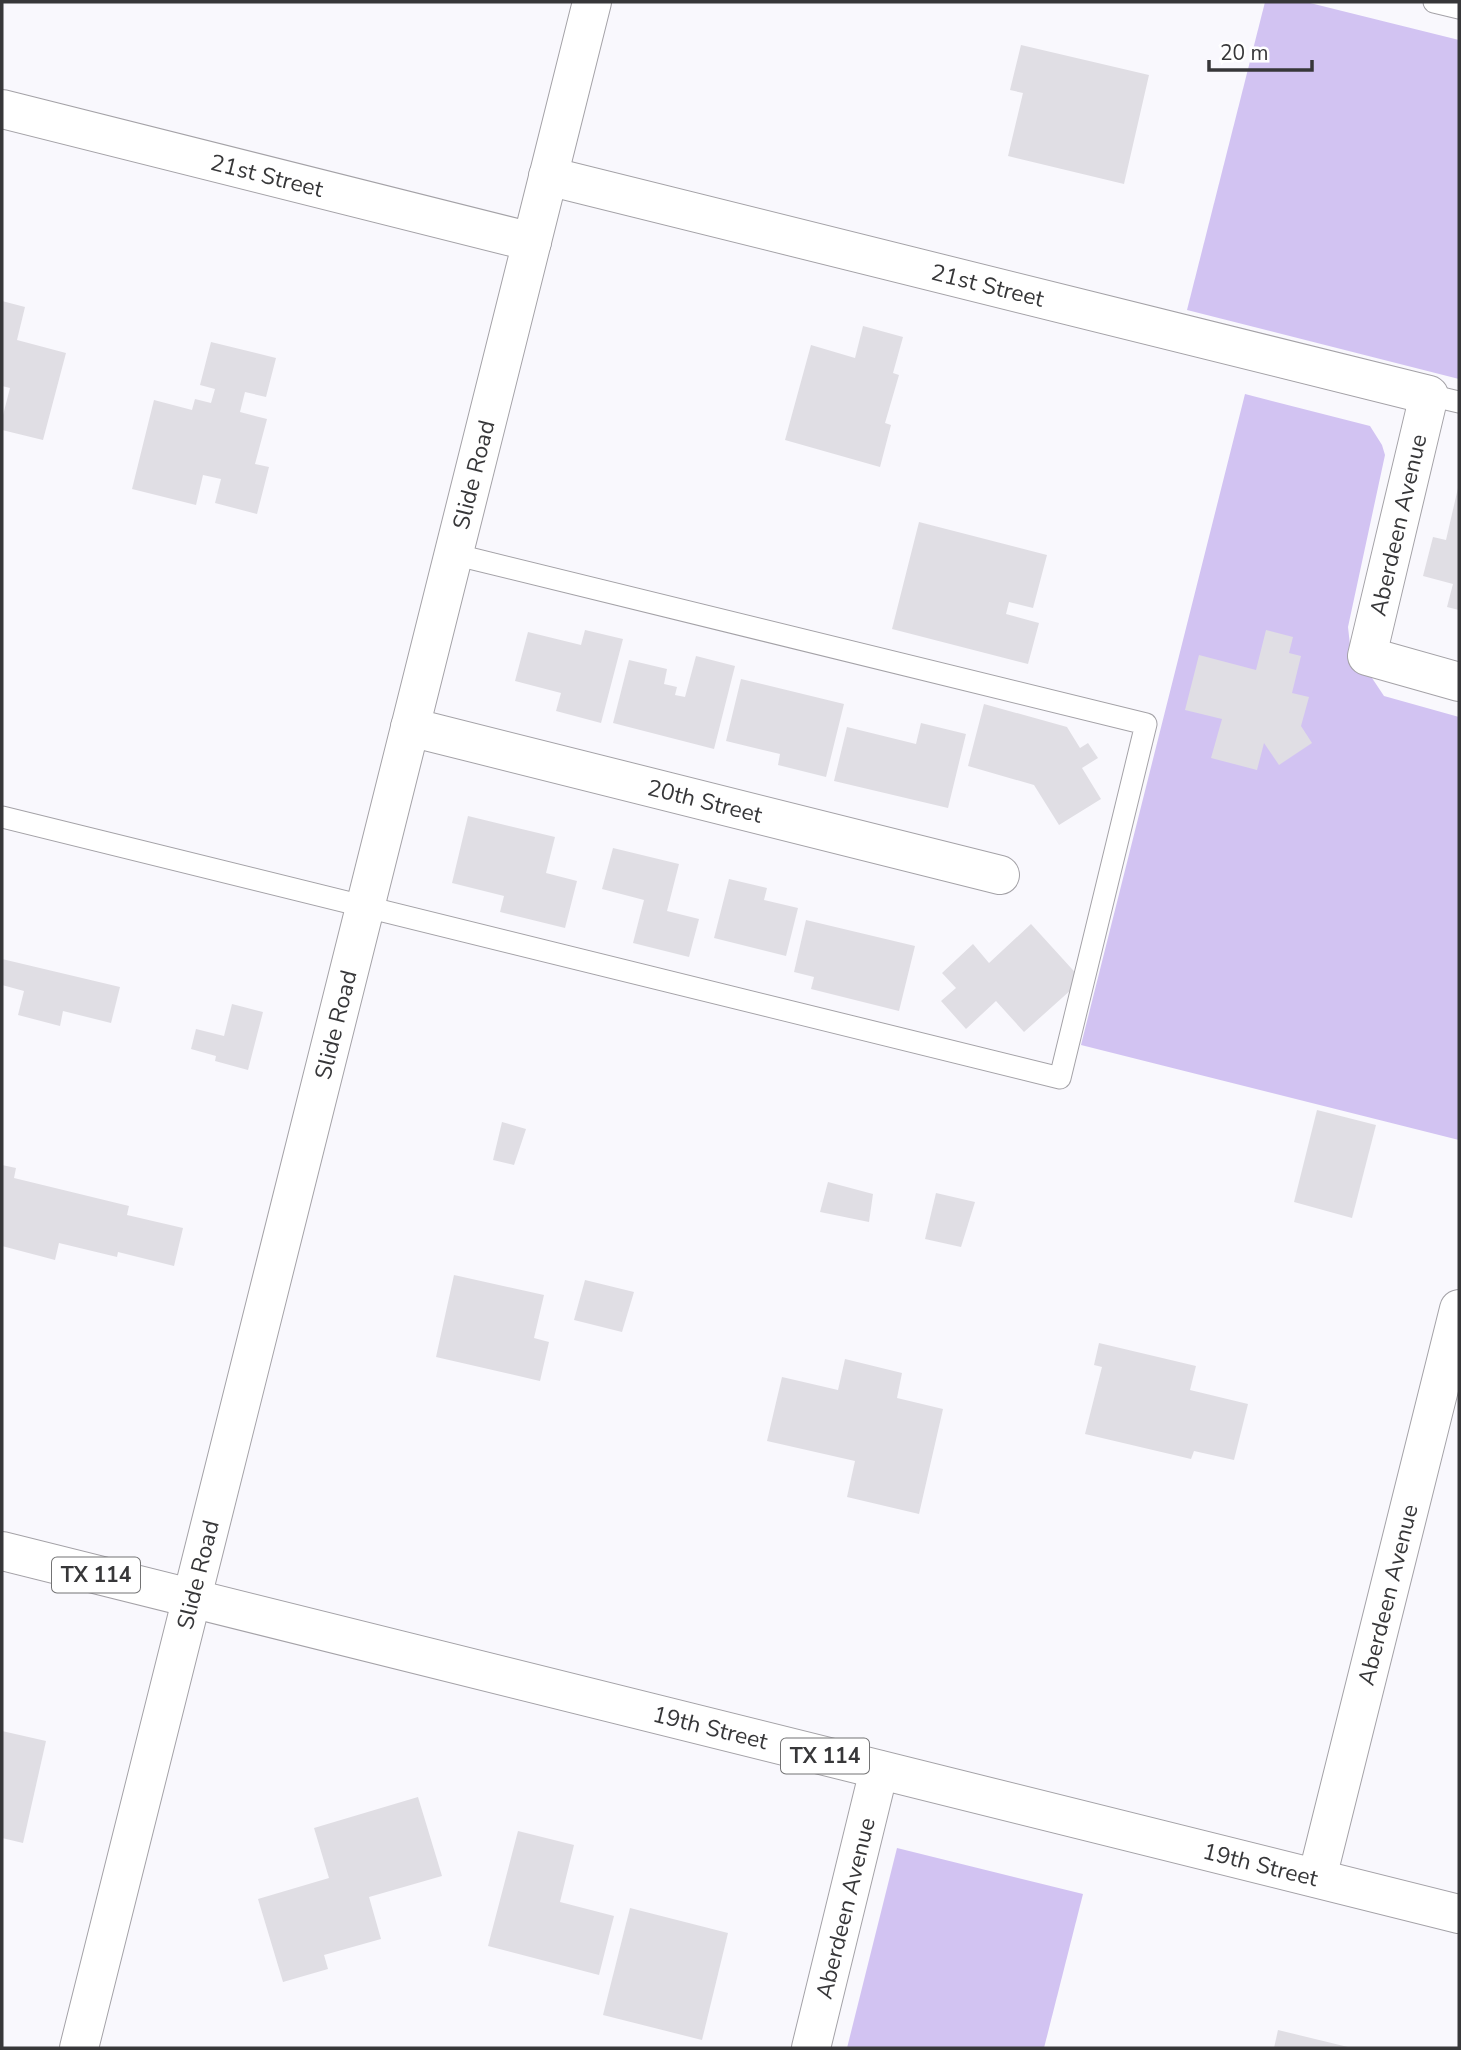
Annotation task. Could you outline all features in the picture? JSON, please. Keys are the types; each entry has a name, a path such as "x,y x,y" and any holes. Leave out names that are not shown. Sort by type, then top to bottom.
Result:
{"main road":[{"name":"Slide Road","path":"79,2048 592,2"},
{"name":"21st Street","path":"2,109 531,242"},
{"name":"21st Street","path":"548,176 1444,398"},
{"name":"Aberdeen Avenue","path":"1444,398 1367,656 1459,682"},
{"name":"20th Street","path":"410,727 1000,875"},
{"name":"Aberdeen Avenue","path":"1317,1878 1459,1309"},
{"name":"19th Street","path":"2,1551 1459,1914"},
{"name":"Aberdeen Avenue","path":"811,2048 879,1770"}],"lane":[{"path":"1434,2 1459,8"},
{"path":"2,817 1060,1078 1146,724 453,554"}],"shaded area":[{"path":"1265,2 1306,2 1459,40 1459,379 1187,310"},
{"path":"1245,394 1370,426 1385,455 1348,627 1350,645 1384,696 1459,717 1459,1140 1081,1045"},
{"path":"897,1848 1083,1894 1044,2048 847,2048"}],"building":[{"path":"1021,45 1149,75 1124,184 1008,156 1023,93 1010,90"},
{"path":"2,301 25,307 17,340 66,353 43,440 2,430 10,388 2,386"},
{"path":"863,326 903,337 893,373 899,375 885,423 891,425 880,467 785,440 811,345 855,358"},
{"path":"211,342 276,358 266,397 245,392 240,412 267,419 255,464 269,467 257,514 215,503 221,479 203,475 196,505 132,489 154,400 192,410 195,399 211,403 215,389 200,385"},
{"path":"1458,488 1459,610 1447,607 1453,584 1423,576 1433,537 1446,540"},
{"path":"919,522 1047,555 1033,608 1009,602 1006,614 1039,623 1028,664 892,629"},
{"path":"585,630 623,639 601,723 556,711 561,693 515,681 528,632 581,645"},
{"path":"1266,630 1293,637 1289,653 1301,656 1292,693 1309,697 1301,726 1312,743 1279,765 1264,743 1257,770 1211,758 1222,719 1185,710 1199,655 1256,670"},
{"path":"696,656 735,666 714,749 613,723 629,660 667,669 664,684 677,687 675,695 685,697"},
{"path":"741,679 844,704 826,777 778,765 780,754 726,741"},
{"path":"984,704 1067,727 1080,748 1088,743 1098,758 1082,768 1101,799 1059,825 1034,785 968,766"},
{"path":"921,723 966,734 948,808 834,781 847,727 916,744"},
{"path":"468,816 555,837 546,873 577,881 565,928 500,912 504,896 452,883"},
{"path":"613,848 679,864 667,911 699,919 689,957 633,943 644,900 602,889"},
{"path":"729,879 767,888 764,900 798,908 786,956 714,938"},
{"path":"806,920 915,946 899,1011 811,989 814,977 794,972"},
{"path":"1031,924 1082,980 1024,1032 996,1001 966,1029 941,1001 956,988 942,973 973,944 989,963"},
{"path":"2,959 120,987 111,1023 63,1011 60,1026 18,1015 24,991 2,985"},
{"path":"232,1004 263,1012 248,1070 215,1061 216,1056 191,1049 196,1029 224,1036"},
{"path":"1317,1110 1376,1125 1352,1218 1294,1202"},
{"path":"502,1122 526,1129 514,1165 493,1160"},
{"path":"2,1165 16,1168 14,1178 129,1206 127,1215 183,1228 174,1266 118,1252 117,1257 59,1243 55,1260 2,1246"},
{"path":"828,1182 873,1194 869,1222 820,1212"},
{"path":"936,1193 975,1202 961,1247 925,1239"},
{"path":"454,1275 544,1295 534,1338 549,1342 540,1381 436,1357"},
{"path":"585,1280 634,1292 622,1332 574,1320"},
{"path":"1099,1343 1196,1366 1190,1390 1248,1404 1234,1460 1194,1451 1191,1459 1085,1434 1102,1367 1094,1365"},
{"path":"845,1359 902,1373 897,1398 943,1409 919,1514 847,1497 855,1461 767,1441 782,1377 838,1390"},
{"path":"2,1731 46,1741 23,1843 2,1838"},
{"path":"418,1797 442,1876 369,1897 381,1939 324,1955 328,1969 283,1982 258,1899 329,1878 314,1828"},
{"path":"518,1831 574,1845 560,1902 614,1916 599,1975 488,1946"},
{"path":"630,1908 728,1933 702,2040 603,2015"},
{"path":"1278,2030 1348,2047 1348,2048 1274,2048"}]}
